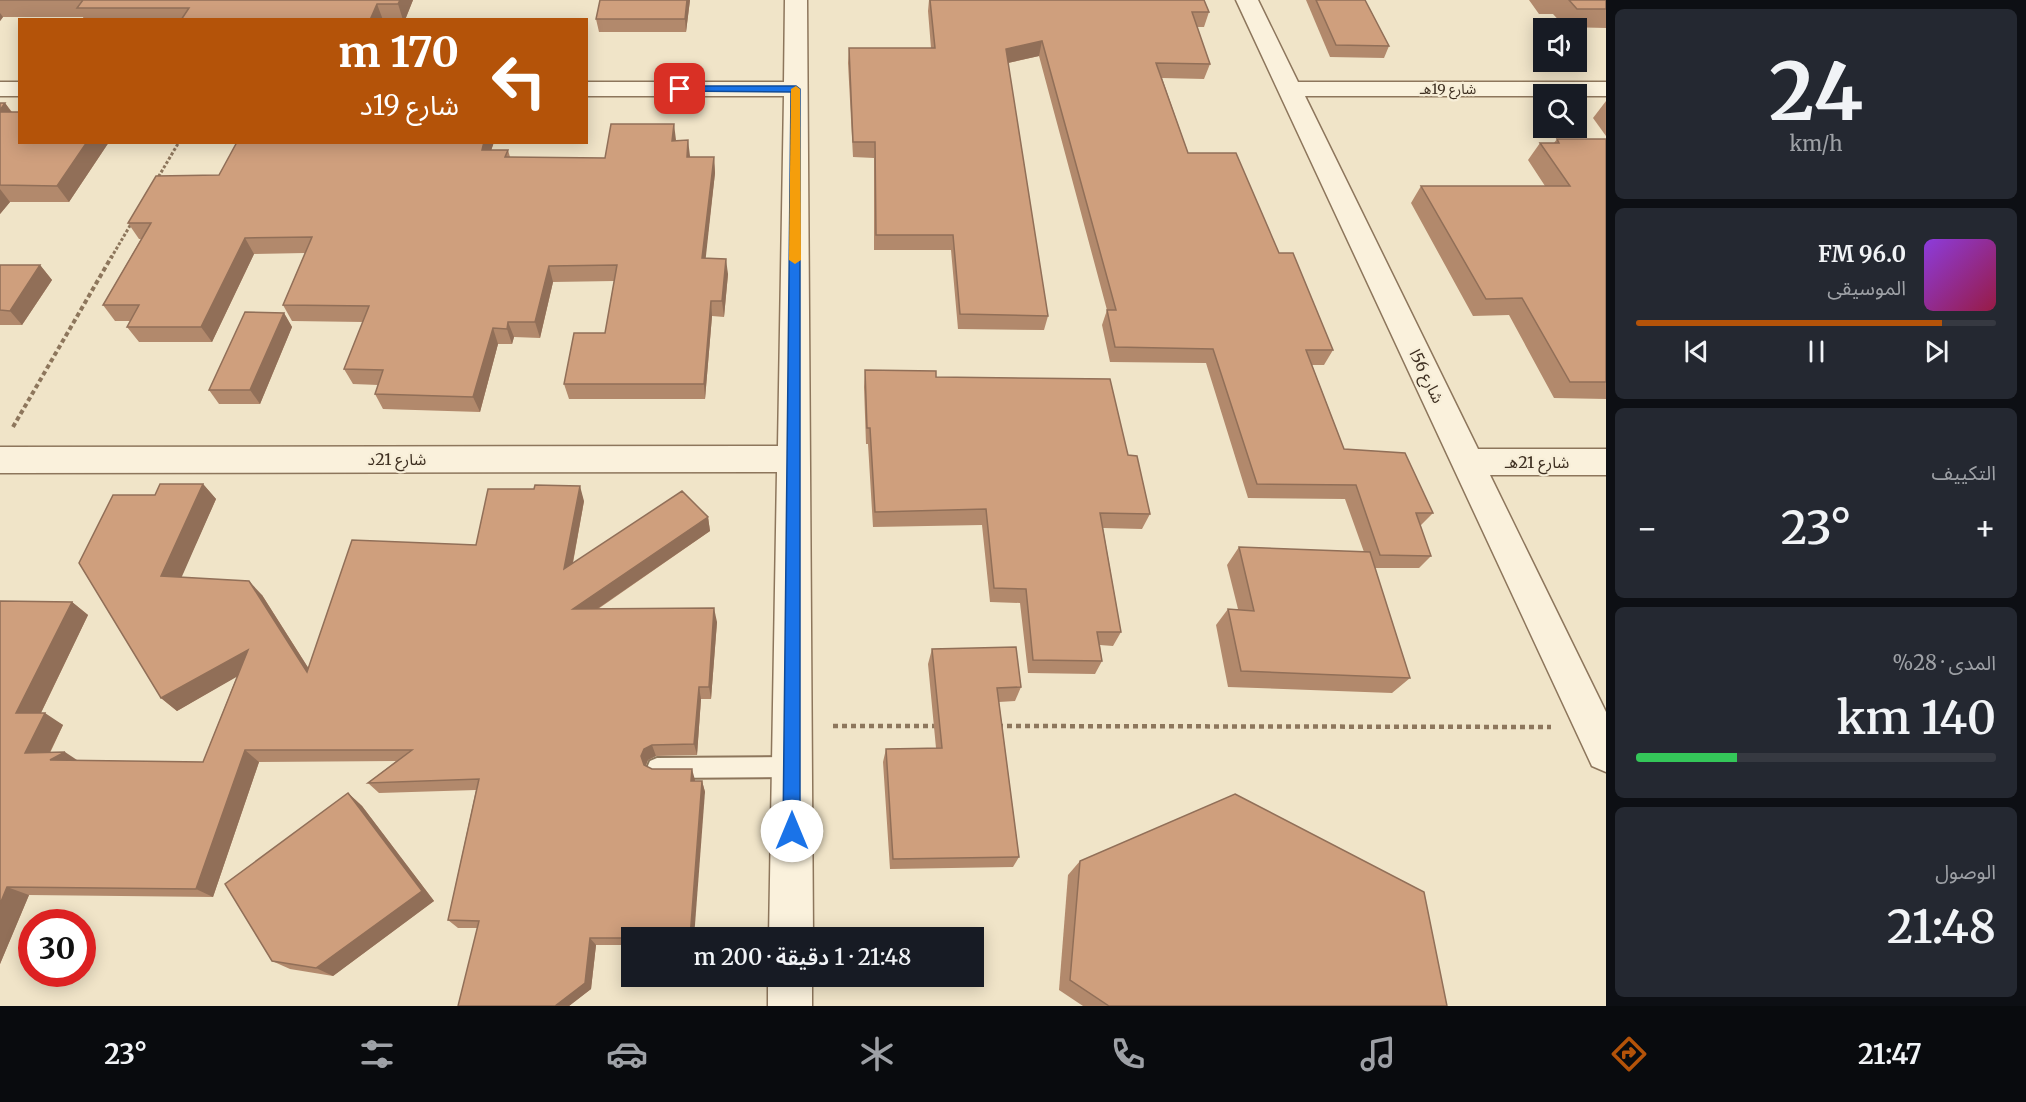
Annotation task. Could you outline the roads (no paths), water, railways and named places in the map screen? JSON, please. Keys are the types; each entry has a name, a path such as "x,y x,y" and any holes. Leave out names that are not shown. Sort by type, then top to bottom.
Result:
{"street":[{"path":"791,927 796,0"},
{"name":"شارع 56ا","path":"1247,0 1600,740"},
{"path":"0,89 18,89"},
{"path":"588,89 796,89"},
{"name":"شارع 19هـ","path":"1289,89 1606,89"},
{"name":"شارع 21د","path":"0,460 795,459"},
{"name":"شارع 21هـ","path":"1468,462 1606,462"},
{"path":"790,987 790,1006"}],"lane":[{"path":"657,768 792,766"}]}
